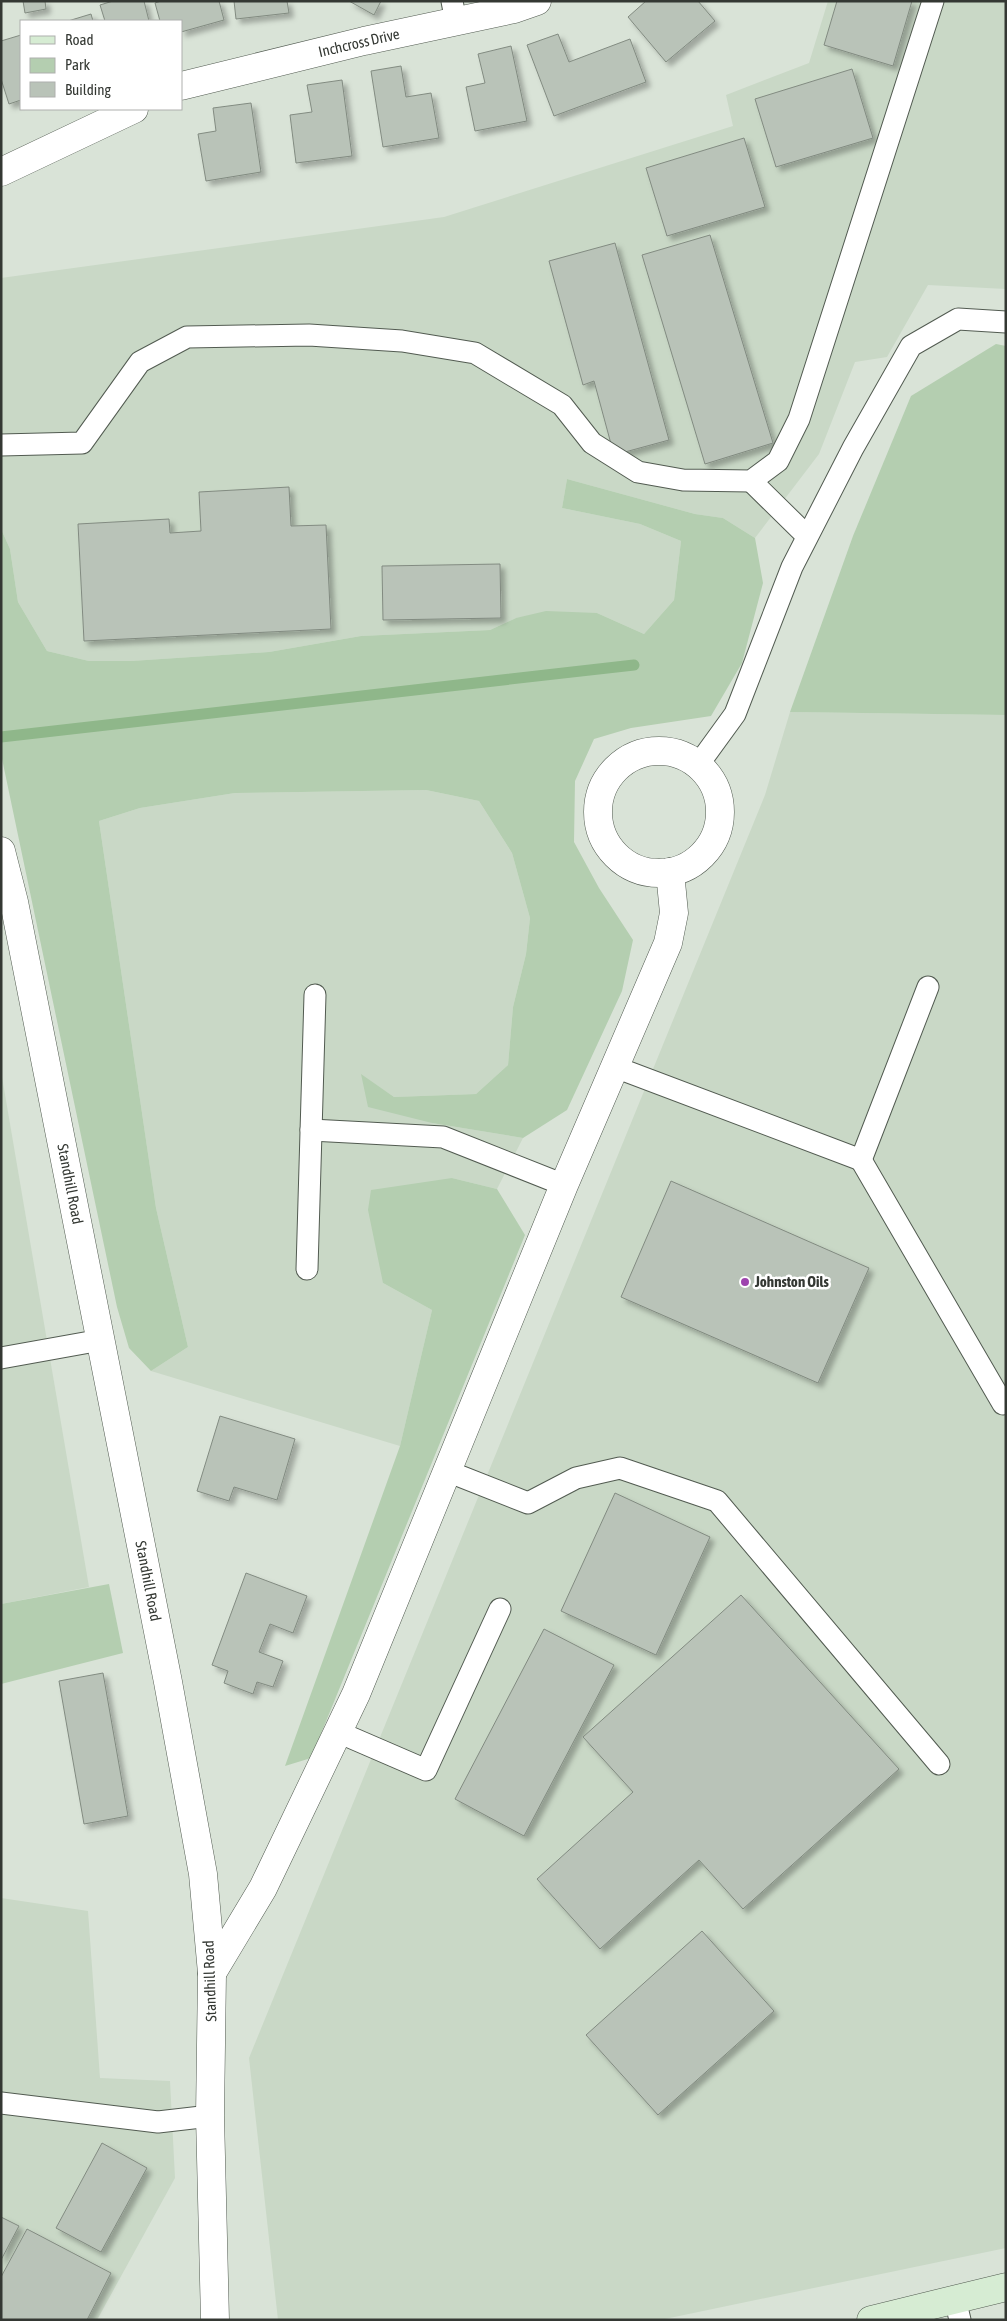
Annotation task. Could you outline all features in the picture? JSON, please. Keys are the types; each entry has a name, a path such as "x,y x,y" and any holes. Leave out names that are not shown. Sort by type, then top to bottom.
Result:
{"main road":[{"path":"872,2320 958,2310 1006,2287"}],"street":[{"name":"Inchcross Drive","path":"182,86 364,41 454,12 514,9 536,1"},
{"path":"1,172 132,110"},
{"path":"668,751 683,756 698,765 715,786 721,806 719,826 711,845 698,860 686,868 670,872 653,873 637,869 622,861 608,847 600,828 598,808 602,788 613,772 629,759 648,752 668,751"},
{"name":"Standhill Road","path":"1,851 16,912 101,1340 200,1855 212,1973 210,2116 215,2320"},
{"path":"212,1973 263,1888 356,1694 564,1185 668,943 674,913 670,872"}],"lane":[{"path":"1,445 82,443 140,362 187,337 309,335 402,341 475,352 562,405 592,443 638,472 683,480 751,481 778,461 799,419 932,1"},
{"path":"698,765 735,714 792,567 853,448 911,346 958,319 1006,322"},
{"path":"751,481 808,536"},
{"path":"861,1160 928,987"},
{"path":"307,1269 315,995"},
{"path":"615,1067 861,1160 1003,1404"},
{"path":"311,1130 443,1137 564,1185"},
{"path":"1,1358 101,1340"},
{"path":"447,1471 528,1503 576,1478 620,1468 717,1501 939,1764"},
{"path":"338,1732 426,1770 500,1609"},
{"path":"1,2103 158,2122 210,2116"}],"shaded area":[{"path":"828,1 1006,1 1006,289 928,285 887,357 855,362 819,454 755,538 723,518 695,514 567,479 562,508 640,524 681,541 674,600 644,634 597,613 516,618 490,630 361,636 269,652 131,661 89,661 47,651 18,602 10,549 1,529 1,278 444,217 733,126 726,95 809,63"},
{"path":"790,712 1006,715 1006,2248 660,2320 278,2320 249,2058 765,795"},
{"path":"426,790 479,801 512,853 530,918 526,954 513,1007 508,1065 476,1094 394,1097 361,1075 432,1123 523,1138 497,1189 452,1178 383,1283 432,1310 400,1446 151,1371 188,1347 156,1208 99,821 140,808 235,793"},
{"path":"1,1071 89,1587 1,1604"},
{"path":"1,1898 88,1911 100,2078 170,2081 175,2178 97,2320 1,2320"}],"green space":[{"path":"996,344 1006,346 1006,715 790,712 853,536 911,396"},
{"path":"567,479 695,514 723,518 755,538 763,583 742,663 711,716 631,728 594,739 575,781 574,842 599,888 633,940 622,991 567,1110 523,1138 432,1123 368,1107 361,1074 394,1097 476,1094 508,1065 513,1007 526,954 530,918 512,853 479,801 426,790 235,793 140,808 99,821 156,1208 188,1347 151,1371 129,1348 117,1307 1,754 1,529 10,549 18,602 47,651 89,661 131,661 269,652 361,636 490,630 516,618 546,611 597,613 644,634 674,600 681,541 640,524 562,508"},
{"path":"452,1178 497,1189 525,1235 311,1758 285,1766 400,1446 432,1310 383,1283 368,1210 371,1190"},
{"path":"109,1584 123,1653 1,1684 1,1604"}],"building":[{"path":"23,1 45,1 46,9 25,13"},
{"path":"113,1 144,1 149,20 105,20 100,5"},
{"path":"161,1 219,1 224,20 182,32 182,20 160,20 155,3"},
{"path":"234,1 287,1 289,13 236,19"},
{"path":"349,1 381,1 374,15"},
{"path":"646,1 698,1 715,21 666,62 628,17"},
{"path":"837,1 912,1 893,66 824,45"},
{"path":"91,14 93,20 71,20"},
{"path":"558,34 569,62 630,39 646,82 554,116 527,45"},
{"path":"20,35 20,100 9,104 1,79 1,41"},
{"path":"511,46 527,121 475,131 466,87 485,83 478,54"},
{"path":"401,66 406,97 431,93 439,138 383,147 371,71"},
{"path":"852,69 873,138 776,167 755,99"},
{"path":"342,80 352,156 296,163 290,115 312,112 307,85"},
{"path":"251,103 261,172 206,181 198,134 216,131 213,108"},
{"path":"744,138 765,207 667,236 646,168"},
{"path":"710,235 773,443 705,464 642,255"},
{"path":"615,243 669,440 614,455 594,381 583,385 549,261"},
{"path":"289,487 291,526 326,525 331,629 84,641 78,524 169,519 170,533 201,531 199,492"},
{"path":"500,564 501,618 383,620 382,566"},
{"name":"Johnston Oils","path":"671,1181 869,1268 818,1383 621,1297"},
{"path":"220,1416 295,1439 277,1500 234,1487 229,1501 197,1491"},
{"path":"615,1493 710,1537 656,1655 561,1611"},
{"path":"246,1573 307,1596 293,1633 270,1624 259,1652 283,1661 273,1687 257,1682 253,1694 224,1683 228,1671 212,1665"},
{"path":"741,1595 899,1769 743,1909 699,1860 600,1949 537,1879 633,1792 583,1737"},
{"path":"544,1629 614,1665 524,1836 455,1799"},
{"path":"103,1673 128,1816 84,1824 59,1681"},
{"path":"702,1931 774,2011 658,2115 586,2035"},
{"path":"102,2143 147,2168 101,2252 56,2228"},
{"path":"1,2217 19,2226 1,2260"},
{"path":"27,2229 111,2273 87,2320 1,2320 1,2277"}],"waterway":[{"path":"1,737 634,665"}],"place":[{"name":"Johnston Oils","path":"745,1282"}]}
